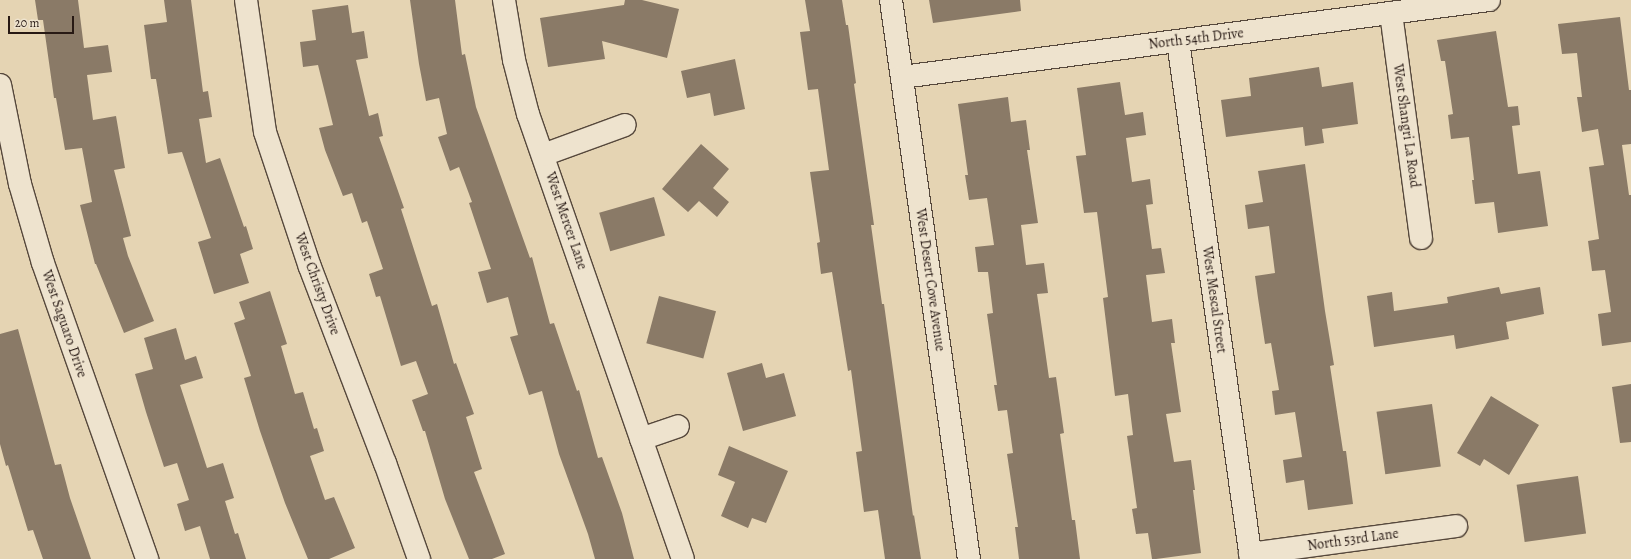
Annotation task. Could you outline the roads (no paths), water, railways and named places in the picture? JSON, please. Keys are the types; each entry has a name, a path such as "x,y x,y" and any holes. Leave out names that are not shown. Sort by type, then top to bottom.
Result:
{"street":[{"name":"West Christy Drive","path":"246,0 265,132 310,267 385,463 419,559"},
{"name":"West Mercer Lane","path":"504,0 514,60 528,114 683,559"},
{"name":"West Desert Cove Avenue","path":"891,0 969,559"},
{"name":"North 54th Drive","path":"902,77 1490,0"},
{"name":"West Shangri La Road","path":"1391,13 1421,238"},
{"name":"West Mescal Street","path":"1178,41 1250,556"},
{"name":"West Saguaro Drive","path":"0,85 20,184 43,263 147,559"},
{"path":"543,155 625,125"},
{"path":"641,439 678,426"},
{"name":"North 53rd Lane","path":"1250,556 1456,526"}]}
